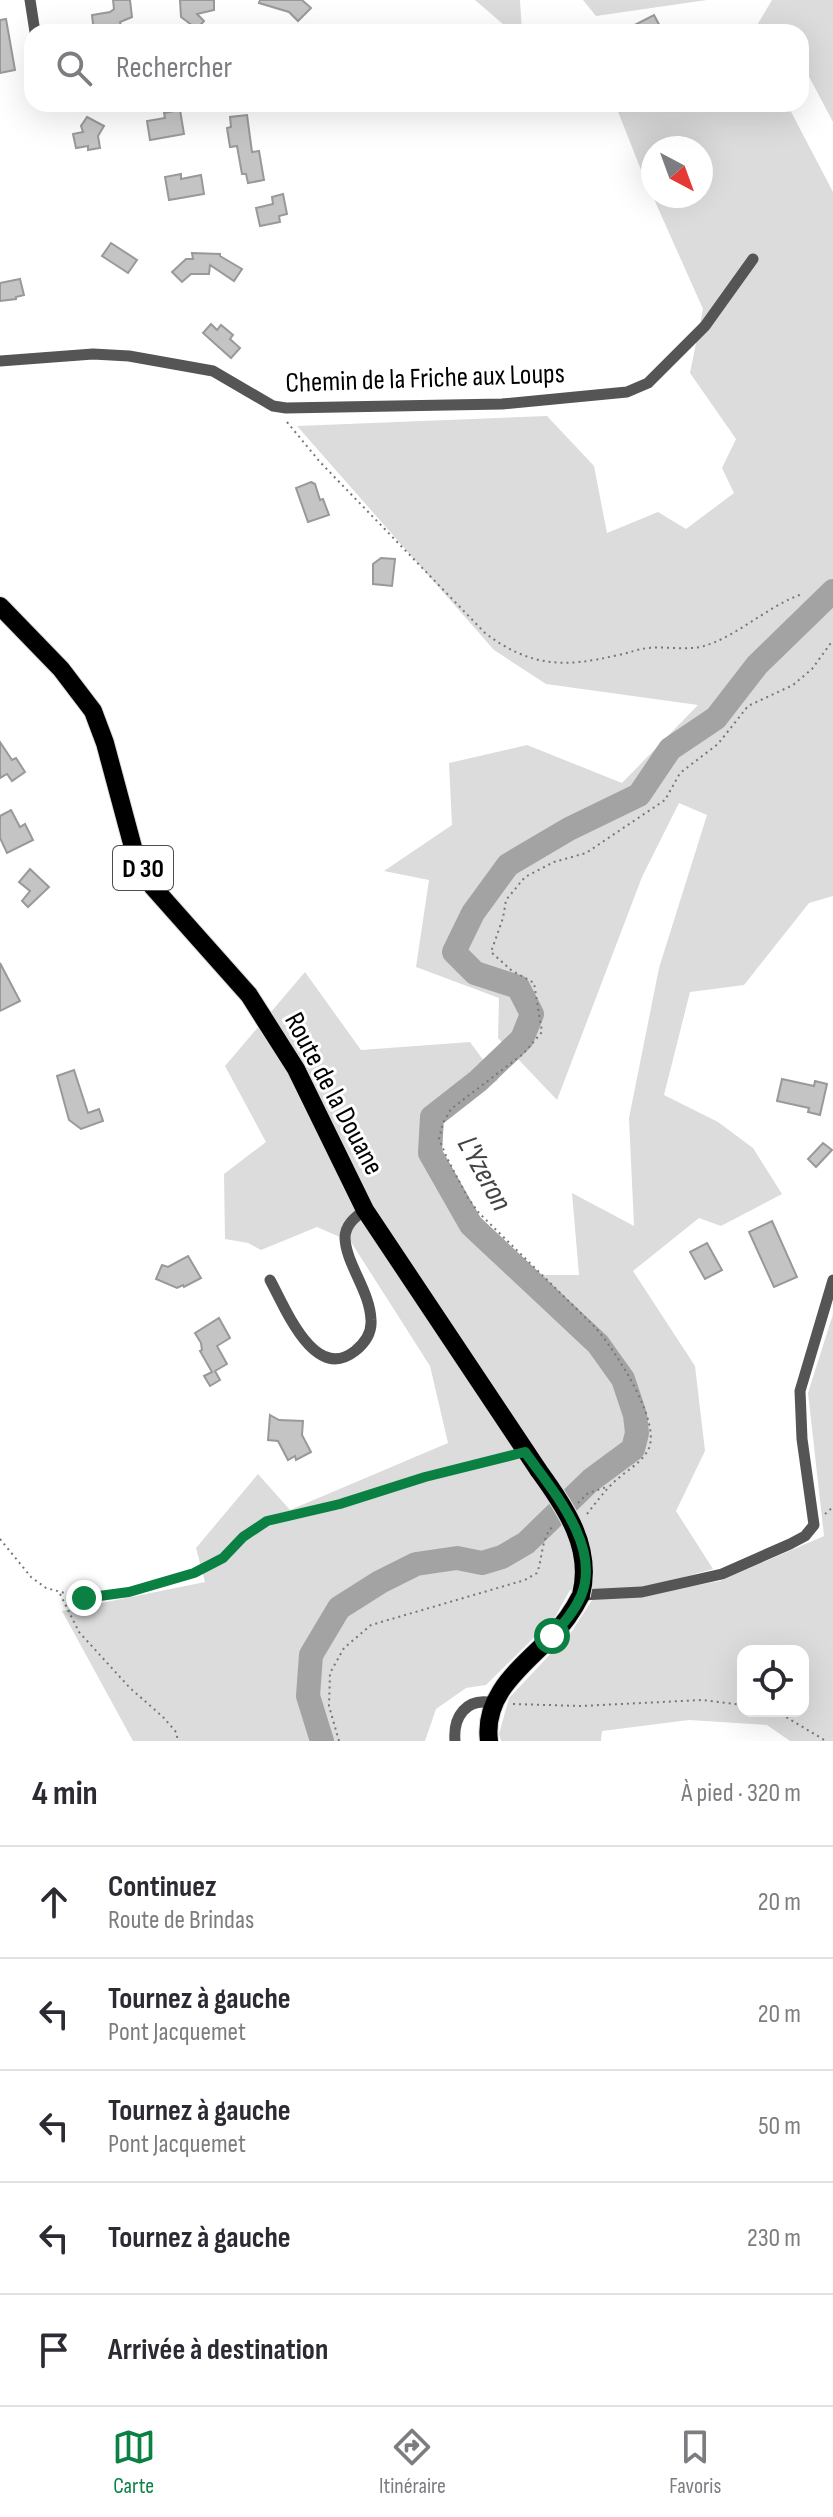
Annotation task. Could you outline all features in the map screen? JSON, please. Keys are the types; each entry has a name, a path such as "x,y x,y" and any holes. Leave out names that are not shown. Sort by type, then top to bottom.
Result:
{"main road":[{"name":"Route de la Douane","path":"0,606 61,669 93,711 105,743 134,851 153,887 249,995 296,1069 365,1210 568,1516 582,1549 586,1577 581,1595"},
{"path":"489,1741 487,1728 493,1703 511,1675 569,1616 581,1595"}],"street":[{"path":"30,0 34,24"},
{"name":"Chemin de la Friche aux Loups","path":"0,361 93,354 143,358 213,371 273,406 312,409 502,404 627,392 648,383 705,326 753,259"},
{"name":"Route de la Douane","path":"270,1280 306,1343 320,1356 333,1359 352,1354 367,1341 371,1321 345,1236 349,1222 365,1210"},
{"path":"581,1595 642,1592 722,1574 798,1540 814,1525 802,1439 800,1391 833,1280"},
{"path":"455,1741 454,1724 460,1712 473,1703 493,1703"}],"path":[{"path":"273,406 320,462 475,623 506,649 528,658 568,664 648,648 703,646 781,602 802,594"},
{"path":"579,1518 586,1516 609,1486 638,1462 650,1446 652,1433 634,1382 610,1344 595,1327 473,1206 439,1139 451,1109 523,1054 542,1032 534,983 511,970 491,952 506,900 525,877 554,862 586,853 665,800 680,773 718,744 748,706 793,685 812,669 833,640"},
{"path":"0,1539 31,1577 59,1593 84,1598 102,1596 177,1579 223,1558 243,1537 267,1521 340,1504 425,1477 525,1452"},
{"path":"577,1504 588,1493 609,1486"},
{"path":"339,1741 329,1706 330,1673 344,1648 371,1625 525,1580 537,1573 544,1537 554,1526"},
{"path":"59,1593 79,1632 130,1688 163,1717 176,1732 178,1741"},
{"path":"493,1703 581,1706 702,1700 737,1704"},
{"path":"786,1717 826,1741"}],"shaded area":[{"path":"475,0 520,0 522,24 503,24"},
{"path":"583,0 707,0 596,16"},
{"path":"772,0 833,0 833,122 809,77 809,24 758,24"},
{"path":"618,112 791,112 833,192 833,896 809,903 744,985 690,992 664,1095 718,1122 753,1148 782,1194 721,1226 699,1218 633,1271 695,1366 705,1451 676,1511 713,1569 625,1589 570,1590 555,1617 486,1685 466,1688 436,1709 425,1741 133,1741 62,1611 205,1582 196,1548 258,1474 290,1510 448,1443 430,1366 351,1242 317,1227 261,1250 248,1243 225,1239 224,1174 266,1142 225,1066 305,972 361,1050 470,1042 498,1080 439,1120 436,1151 475,1217 534,1275 579,1275 572,1193 634,1226 629,1118 659,968 707,815 679,803 642,877 557,1100 498,1038 499,998 416,967 429,880 384,871 452,825 449,763 527,745 622,783 698,705 546,684 494,650 297,426 547,416 594,466 607,533 658,512 686,529 734,493 722,468 736,439 690,373 703,309 658,208 713,208 713,136 641,136 641,170"},
{"path":"833,1314 833,1741 790,1741 767,1725 689,1720 602,1731 601,1741 501,1741 499,1734 509,1698 572,1631 594,1597 644,1595 720,1581 824,1536 808,1393"}],"building":[{"path":"113,0 130,0 132,17 120,24 93,24 92,15 114,9"},
{"path":"180,0 214,0 214,10 197,14 204,21 201,24 190,24 181,17"},
{"path":"260,0 302,0 311,8 298,21 289,12 259,3"},
{"path":"654,15 659,24 637,24"},
{"path":"6,19 15,70 0,73 0,20"},
{"path":"180,112 184,134 150,140 147,121 165,118 164,113"},
{"path":"247,115 252,152 259,151 264,180 248,183 246,174 242,174 237,146 230,147 227,128 231,127 230,117"},
{"path":"87,117 104,126 98,136 100,148 76,148 73,134 83,132 81,126"},
{"path":"181,174 181,179 201,175 204,194 169,200 165,177"},
{"path":"283,194 287,214 279,216 280,222 260,226 256,208 273,204 272,197"},
{"path":"111,243 137,260 128,273 102,256"},
{"path":"192,253 220,254 242,269 234,281 210,265 209,274 191,274 182,282 172,272 186,259 193,259"},
{"path":"20,279 24,295 0,301 0,283"},
{"path":"211,324 217,330 221,325 233,335 230,339 240,348 231,358 203,333"},
{"path":"311,482 315,484 329,515 308,522 296,488"},
{"path":"381,558 395,559 392,586 373,584 373,564"},
{"path":"0,742 25,772 12,781 7,774 0,778"},
{"path":"11,810 20,827 25,824 33,840 7,853 0,838 0,816"},
{"path":"30,869 49,887 28,907 22,901 30,891 19,882"},
{"path":"0,963 20,1001 0,1011"},
{"path":"74,1070 88,1113 99,1109 103,1121 81,1129 69,1120 57,1076"},
{"path":"782,1079 814,1086 815,1081 827,1084 820,1115 808,1112 809,1108 777,1101"},
{"path":"823,1143 832,1150 816,1167 808,1159"},
{"path":"772,1221 797,1277 774,1287 749,1232"},
{"path":"707,1243 722,1270 705,1279 690,1252"},
{"path":"188,1256 201,1278 177,1288 156,1279 162,1265 168,1267"},
{"path":"219,1318 230,1338 217,1346 227,1364 215,1371 220,1380 210,1386 204,1376 212,1372 200,1351 201,1343 195,1333"},
{"path":"270,1415 279,1420 303,1421 302,1435 311,1452 296,1460 295,1456 288,1460 278,1441 268,1440"}],"waterway":[{"name":"L'Yzeron","path":"322,1741 308,1696 311,1655 339,1608 416,1564 457,1558 482,1563 502,1557 526,1543 591,1480 633,1449 637,1433 635,1415 623,1379 598,1344 471,1225 430,1153 432,1117 478,1081 522,1039 532,1014 518,987 475,973 454,952 473,913 508,865 569,829 639,795 670,749 716,718 757,665 833,591"}],"route":[{"path":"84,1598 129,1592 194,1573 223,1558 243,1537 267,1521 340,1504 425,1477 525,1452 568,1516 582,1549 586,1577 581,1595 552,1636"}]}
